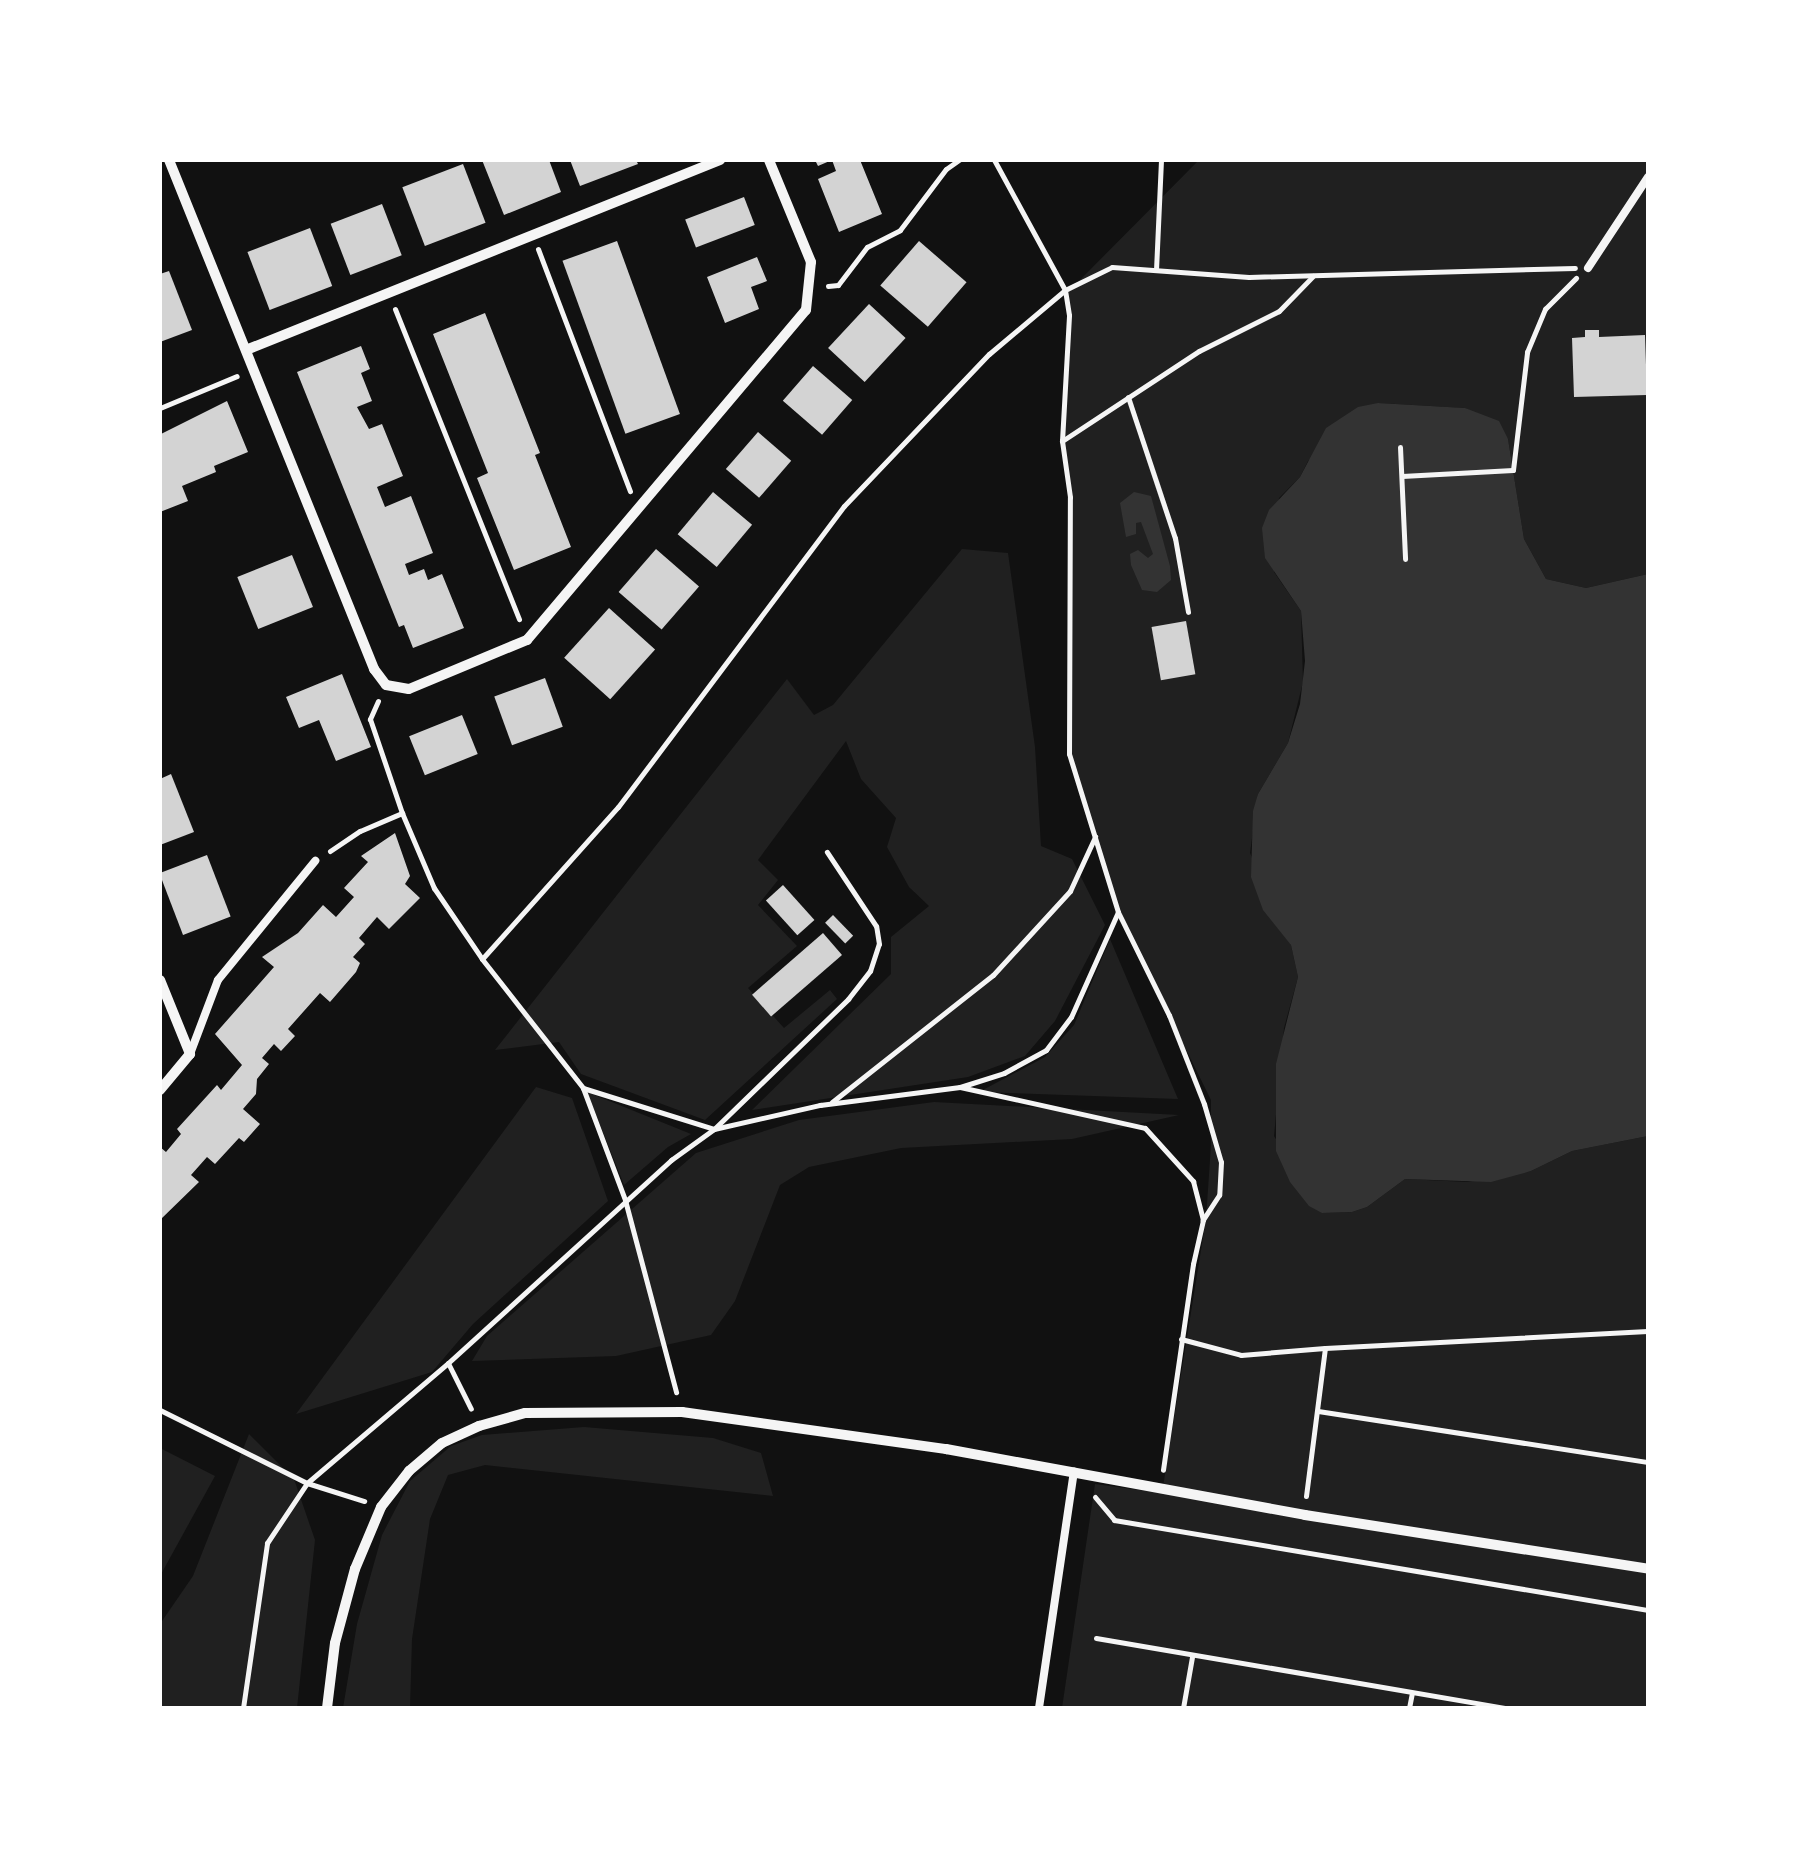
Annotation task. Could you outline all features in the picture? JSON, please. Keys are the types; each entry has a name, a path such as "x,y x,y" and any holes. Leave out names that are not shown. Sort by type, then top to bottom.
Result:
{"street":[{"path":"169,160 374,669 386,685 408,690 527,640 806,310 812,262 769,160"},
{"path":"246,350 720,160"},
{"path":"160,980 190,1054 160,1090"},
{"path":"327,1708 335,1643 354,1570 380,1507 410,1470 442,1443 479,1426 526,1413 682,1412 946,1448 1305,1515 1648,1570"}],"lane":[{"path":"1588,268 1648,177"},
{"path":"190,1054 218,980 315,861"},
{"path":"1039,1708 1074,1472"}],"path":[{"path":"812,286 838,286 868,247 900,230 946,170 959,160"},
{"path":"994,160 1065,290 1069,315 1062,441 1070,497 1070,754 1118,912 1169,1016 1204,1104 1221,1162 1219,1194 1203,1220 1161,1488"},
{"path":"1156,270 1161,160"},
{"path":"533,238 638,513"},
{"path":"482,959 618,807 844,506 989,354 1065,290 1112,267 1248,277 1588,268"},
{"path":"1402,476 1513,470 1520,438 1522,378 1531,340 1545,310 1588,268"},
{"path":"1062,441 1199,351 1279,311 1315,274"},
{"path":"389,294 527,640"},
{"path":"160,408 254,369"},
{"path":"1128,397 1175,538 1188,612"},
{"path":"1400,447 1405,559"},
{"path":"386,685 370,718 402,814 434,888 482,959 584,1088 625,1200 682,1412"},
{"path":"315,861 360,831 402,814"},
{"path":"830,1104 993,975 1070,892 1095,838"},
{"path":"243,1708 267,1543 306,1483 448,1363 625,1200 714,1130 848,999 870,971 880,944 876,926 827,852"},
{"path":"584,1088 714,1130 830,1104 960,1087 1004,1073 1046,1050 1071,1017 1118,912"},
{"path":"960,1087 1146,1128 1193,1181 1203,1220"},
{"path":"1182,1340 1242,1355 1648,1331"},
{"path":"1305,1515 1325,1348"},
{"path":"448,1363 479,1426"},
{"path":"160,1410 306,1483 380,1507"},
{"path":"1318,1410 1648,1462"},
{"path":"1074,1472 1114,1520 1648,1610"},
{"path":"1096,1638 1506,1708"},
{"path":"1183,1708 1192,1657"},
{"path":"1410,1708 1412,1693"}],"shaded area":[{"path":"1199,160 1648,160 1648,574 1586,588 1546,579 1524,539 1508,439 1465,408 1378,403 1308,461 1300,477 1279,498 1274,572 1301,611 1303,682 1288,743 1258,794 1250,853 1291,945 1298,977 1284,1028 1274,1136 1322,1213 1367,1207 1405,1179 1468,1182 1531,1171 1572,1151 1648,1136 1648,1708 1062,1708 1095,1484 1162,1493 1206,1219 1211,1145 1211,1100 1118,912 1069,754 1070,497 1062,441 1069,291"},
{"path":"1378,403 1465,408 1499,421 1508,439 1524,539 1546,579 1586,588 1648,574 1648,1136 1572,1151 1531,1171 1491,1182 1405,1179 1367,1207 1322,1213 1309,1206 1290,1182 1276,1151 1276,1064 1298,977 1291,945 1263,910 1251,877 1253,811 1258,794 1288,743 1300,704 1305,661 1301,611 1265,558 1262,528 1269,510 1300,477 1326,428 1358,407"},
{"path":"1134,492 1151,496 1170,566 1171,580 1157,592 1142,590 1131,565 1130,554 1138,550 1148,558 1153,554 1141,522 1136,523 1136,534 1126,537 1120,503"},
{"path":"962,549 1008,553 1035,747 1041,846 1072,859 1105,925 1055,1021 1025,1056 968,1077 752,1110 891,974 891,937 929,906 909,887 887,847 896,818 861,779 846,741 758,860 778,880 758,905 797,946 748,988 784,1028 830,990 837,999 705,1120 581,1074 559,1042 495,1050 787,679 814,715 833,705"},
{"path":"1110,939 1178,1099 979,1092 1045,1057 1074,1025"},
{"path":"536,1087 572,1098 608,1201 473,1324 432,1372 296,1414"},
{"path":"587,1092 691,1134 668,1147 624,1185"},
{"path":"934,1102 1179,1115 1072,1139 901,1148 809,1167 780,1185 735,1301 711,1335 616,1356 472,1361 487,1336 696,1153 799,1120"},
{"path":"584,1427 713,1438 761,1453 773,1496 485,1465 448,1475 430,1519 412,1639 410,1708 343,1708 357,1624 382,1535 410,1481 451,1446 482,1435"},
{"path":"249,1434 294,1479 315,1540 297,1708 160,1708 160,1624 193,1576"},
{"path":"160,1448 215,1476 160,1576"}],"building":[{"path":"482,160 549,160 561,192 504,215"},
{"path":"570,160 636,160 638,164 580,186"},
{"path":"832,160 860,160 882,214 839,232 818,179 836,171"},
{"path":"463,164 486,223 425,246 402,187"},
{"path":"744,197 755,225 696,248 685,220"},
{"path":"382,204 402,255 350,275 331,224"},
{"path":"310,228 332,286 270,310 247,252"},
{"path":"617,241 680,414 625,434 562,261"},
{"path":"919,241 967,282 928,327 880,286"},
{"path":"757,257 767,281 751,287 759,309 725,323 707,277"},
{"path":"169,271 192,330 160,342 160,274"},
{"path":"869,304 906,338 865,382 828,348"},
{"path":"485,313 540,453 535,455 571,547 514,570 477,478 488,473 433,334"},
{"path":"1585,330 1599,330 1599,337 1645,335 1647,395 1574,397 1572,338 1585,337"},
{"path":"361,346 370,369 361,373 372,401 357,407 369,429 382,424 403,476 377,487 385,507 411,496 433,553 405,564 409,575 424,569 428,580 442,574 464,628 413,648 404,625 399,627 297,372"},
{"path":"813,366 852,400 822,435 783,401"},
{"path":"227,401 248,452 214,466 216,472 182,486 188,501 160,512 161,434"},
{"path":"758,432 791,461 759,498 726,469"},
{"path":"713,492 752,525 717,567 678,534"},
{"path":"656,549 699,586 662,629 619,592"},
{"path":"292,555 313,607 258,629 237,577"},
{"path":"609,608 655,649 610,699 564,658"},
{"path":"1186,621 1195,674 1161,680 1152,627"},
{"path":"342,674 371,747 336,761 319,720 299,728 286,697"},
{"path":"545,678 563,727 512,745 494,696"},
{"path":"462,715 478,754 425,775 409,736"},
{"path":"171,774 194,832 160,845 160,779"},
{"path":"395,833 410,876 405,884 420,898 389,929 377,917 359,938 365,944 353,957 360,963 356,972 330,1002 320,993 288,1029 295,1036 281,1051 274,1044 262,1058 269,1064 257,1079 256,1094 243,1109 260,1124 244,1142 239,1138 215,1164 207,1157 191,1175 199,1182 160,1220 160,1147 166,1152 181,1134 177,1129 217,1085 221,1090 242,1065 215,1034 274,967 262,957 298,933 323,905 336,917 354,897 344,888 368,862 361,856"},
{"path":"207,855 231,917 183,935 160,873"},
{"path":"783,885 814,920 797,935 766,900"},
{"path":"833,915 853,936 845,944 825,923"},
{"path":"823,933 842,955 771,1017 752,995"}]}
